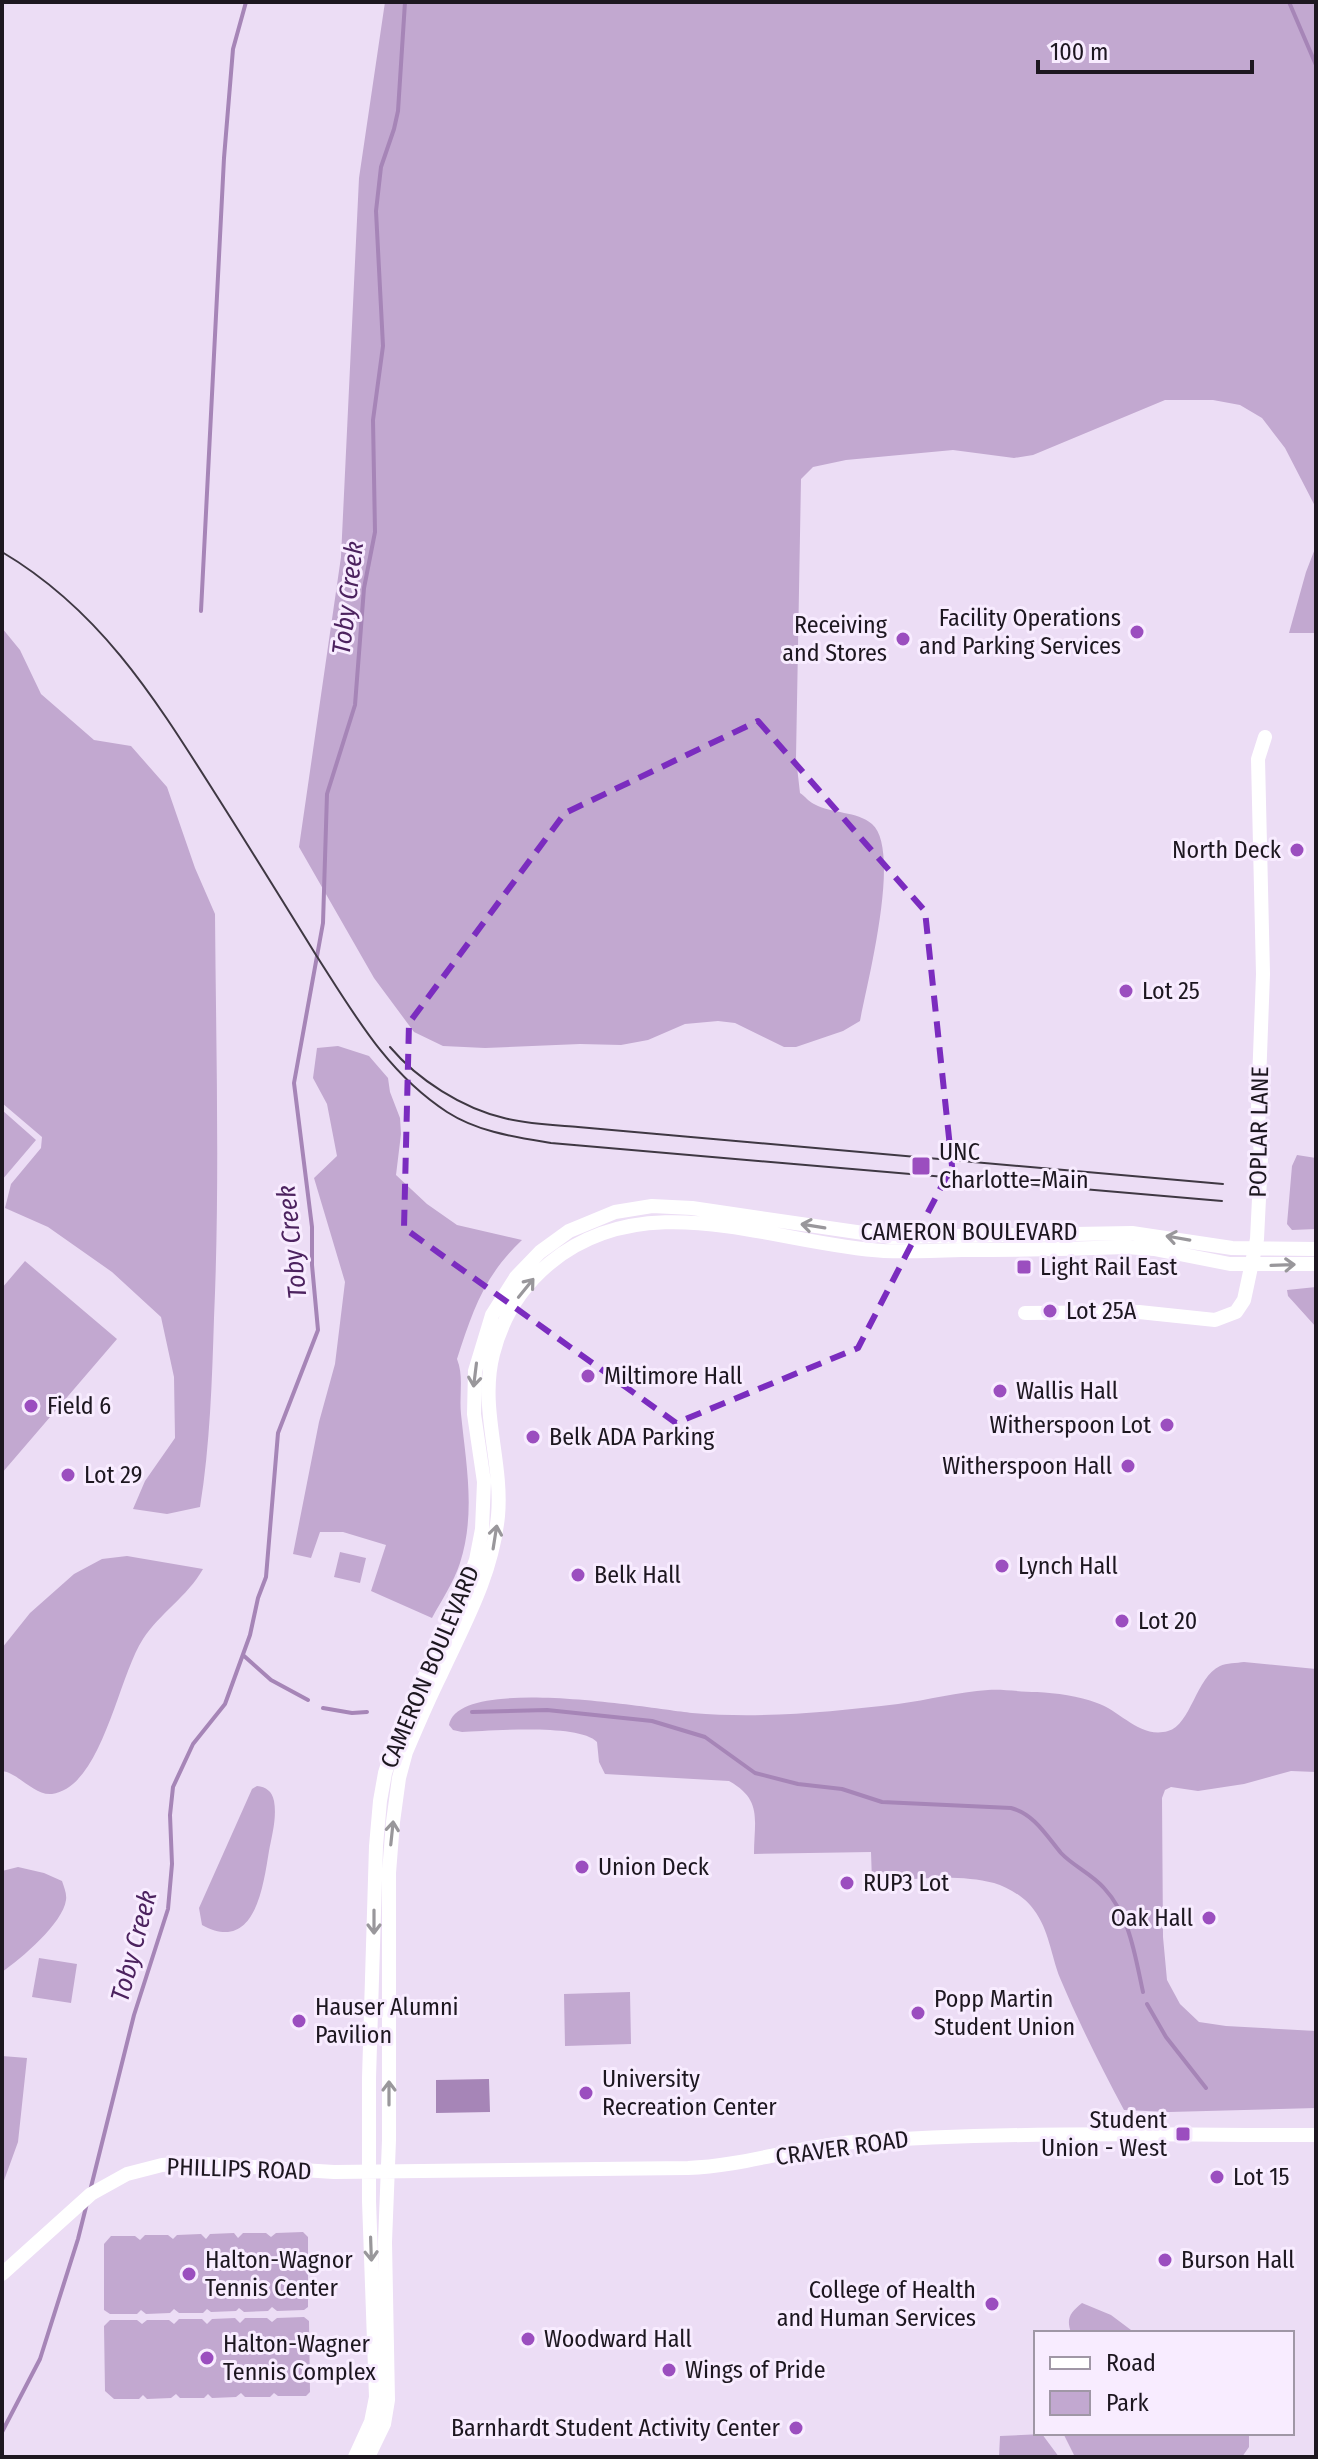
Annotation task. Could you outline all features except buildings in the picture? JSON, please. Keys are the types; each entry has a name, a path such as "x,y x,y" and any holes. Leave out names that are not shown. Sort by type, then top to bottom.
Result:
{"street":[{"name":"POPLAR LANE","path":"1025,1313 1124,1312 1207,1320 1222,1319 1240,1307 1255,1250 1261,1158 1258,1109 1263,984 1258,759 1265,737"},
{"name":"CAMERON BOULEVARD","path":"355,2457 371,2422 376,2397 369,2171 374,1878 380,1801 387,1763 397,1735 463,1595 476,1560 482,1529 484,1482 473,1384 477,1356 496,1306 516,1277 549,1245 591,1220 627,1209 652,1206 680,1206 901,1251 963,1243 1132,1233 1255,1250 1316,1249"},
{"name":"CAMERON BOULEVARD","path":"368,2457 384,2424 388,2400 385,2260 389,1889 393,1822 406,1752 479,1596 491,1560 499,1511 499,1484 488,1412 488,1387 493,1353 506,1318 525,1288 563,1253 606,1231 638,1223 691,1222 862,1241"},
{"name":"CAMERON BOULEVARD","path":"963,1243 1140,1248 1251,1265 1316,1264"},
{"name":"CRAVER ROAD","path":"369,2171 714,2167 842,2143 975,2135 1316,2135"},
{"name":"PHILLIPS ROAD","path":"2,2274 91,2194 138,2170 187,2163 297,2171 369,2171"}],"highlighted area":[{"path":"758,721 925,911 952,1166 858,1348 676,1423 404,1228 409,1023 565,813"}],"green space":[{"path":"385,2 1316,2 1316,508 1285,448 1262,418 1240,405 1213,400 1165,400 1033,455 1014,458 953,450 846,460 813,467 801,479 796,758 800,793 821,807 859,817 872,824 880,838 884,860 880,918 860,1021 843,1031 796,1047 784,1047 735,1023 718,1021 685,1024 648,1040 621,1045 443,1046 414,1032 374,978 299,847 341,557 359,178"},
{"path":"1316,546 1316,633 1289,633 1306,572"},
{"path":"2,628 20,650 41,694 94,740 131,746 167,787 195,868 215,914 217,1217 208,1437 200,1507 167,1514 133,1509 145,1481 175,1438 174,1377 161,1317 112,1272 48,1227 5,1208 11,1184 41,1148 42,1137 2,1103"},
{"path":"338,1046 369,1056 388,1078 400,1118 396,1175 427,1204 457,1225 522,1240 498,1267 481,1295 457,1359 468,1488 468,1526 457,1570 432,1618 371,1591 386,1545 343,1532 320,1532 311,1558 293,1554 319,1422 335,1364 345,1282 314,1178 337,1156 327,1104 313,1078 317,1048"},
{"path":"2,1110 36,1140 2,1180"},
{"path":"1297,1155 1316,1158 1316,1229 1292,1230 1287,1224 1292,1166"},
{"name":"Field 6","path":"25,1261 117,1339 2,1473 2,1288"},
{"path":"1316,1287 1316,1327 1288,1296 1287,1290"},
{"path":"340,1552 366,1558 360,1583 334,1577"},
{"path":"127,1556 203,1569 143,1639 107,1728 84,1772 69,1787 52,1794 39,1792 2,1771 2,1648 30,1613 74,1574 102,1559"},
{"path":"1244,1662 1316,1669 1316,1772 1291,1771 1244,1784 1198,1791 1171,1787 1165,1790 1162,1798 1163,1937 1167,1980 1180,2004 1199,2022 1316,2031 1316,2108 1169,2112 1124,2110 1067,1995 1039,1918 1026,1901 1011,1890 994,1883 964,1878 872,1881 871,1852 754,1854 752,1803 740,1788 729,1781 605,1774 599,1762 597,1742 587,1736 553,1730 462,1732 453,1730 449,1725 460,1710 485,1701 520,1698 559,1698 718,1715 770,1715 872,1707 994,1690 1083,1698 1106,1707 1140,1728 1158,1732 1176,1727 1212,1672 1222,1665"},
{"path":"257,1786 270,1792 275,1807 259,1898 245,1924 234,1931 220,1932 202,1925 199,1908 252,1789"},
{"path":"18,1867 62,1881 66,1900 49,1929 30,1950 2,1972 2,1871"},
{"path":"39,1958 77,1964 71,2003 32,1997"},
{"path":"630,1992 631,2044 565,2046 564,1994"},
{"path":"2,2056 27,2058 18,2142 2,2186"},
{"name":"Halton-Wagner Tennis Complex","path":"303,2232 308,2237 308,2307 304,2310 277,2311 272,2307 268,2311 244,2312 239,2308 236,2311 211,2312 207,2309 203,2313 179,2313 174,2309 170,2313 146,2314 141,2310 137,2314 110,2314 104,2310 104,2244 111,2236 135,2236 140,2240 145,2235 168,2235 173,2239 177,2235 201,2234 206,2239 210,2234 234,2233 238,2238 243,2233 266,2233 271,2237 276,2233"},
{"path":"1082,2303 1111,2315 1132,2331 1071,2331 1070,2316"},
{"name":"Halton-Wagner Tennis Complex","path":"304,2317 309,2321 310,2392 306,2396 278,2396 274,2393 270,2397 245,2397 241,2393 236,2397 212,2398 208,2394 204,2398 180,2398 176,2394 171,2398 147,2399 143,2395 139,2399 114,2399 105,2391 104,2326 110,2320 137,2320 142,2324 147,2320 169,2320 174,2324 179,2319 202,2319 207,2324 212,2319 235,2318 240,2323 245,2318 267,2318 272,2322 277,2318"},
{"path":"1043,2435 1059,2457 999,2457 1000,2436"},
{"path":"1064,2435 1249,2435 1249,2447 1242,2457 1075,2457"}],"shaded area":[{"path":"489,2079 490,2112 436,2113 436,2080"}],"waterway":[{"path":"201,611 224,158 233,49 246,2"},
{"name":"Toby Creek","path":"90,2191 134,2015 168,1909 173,1787 193,1744 225,1704 250,1635 266,1577 278,1433 318,1330 312,1227 294,1083 323,923 327,794 355,705 364,588 375,532 373,420 383,346 376,211 381,167 398,111 405,2"},
{"path":"1289,2 1316,65"},
{"path":"243,1655 271,1680 308,1700"},
{"path":"323,1708 367,1712"},
{"path":"472,1712 547,1710 652,1721 705,1737 755,1773 798,1784 842,1789 882,1802 1011,1808 1019,1811 1033,1820 1061,1853 1099,1883 1113,1899 1126,1924 1143,1992"},
{"path":"1147,2004 1166,2037 1206,2088"},
{"name":"Toby Creek","path":"2,2432 40,2359 87,2203"}],"tram line":[{"path":"2,552 68,601 122,658 169,722 373,1041 407,1079 459,1119 497,1133 551,1143 1222,1201"},
{"path":"390,1047 414,1071 457,1100 522,1122 1223,1184"}],"place":[{"name":"Facility Operations and Parking Services","path":"1137,632"},
{"name":"Receiving and Stores","path":"903,639"},
{"name":"North Deck","path":"1297,850"},
{"name":"Lot 25","path":"1126,991"},
{"name":"UNC Charlotte–Main","path":"921,1166"},
{"name":"Light Rail East","path":"1024,1267"},
{"name":"Lot 25A","path":"1050,1311"},
{"name":"Miltimore Hall","path":"588,1376"},
{"name":"Wallis Hall","path":"1000,1391"},
{"name":"Field 6","path":"31,1406"},
{"name":"Witherspoon Lot","path":"1167,1425"},
{"name":"Belk ADA Parking","path":"533,1437"},
{"name":"Witherspoon Hall","path":"1128,1466"},
{"name":"Lot 29","path":"68,1475"},
{"name":"Lynch Hall","path":"1002,1566"},
{"name":"Belk Hall","path":"578,1575"},
{"name":"Lot 20","path":"1122,1621"},
{"name":"Union Deck","path":"582,1867"},
{"name":"RUP3 Lot","path":"847,1883"},
{"name":"Oak Hall","path":"1209,1918"},
{"name":"Popp Martin Student Union","path":"918,2013"},
{"name":"Hauser Alumni Pavilion","path":"299,2021"},
{"name":"University Recreation Center","path":"586,2093"},
{"name":"Student Union - West","path":"1183,2134"},
{"name":"Lot 15","path":"1217,2177"},
{"name":"Burson Hall","path":"1165,2260"},
{"name":"Halton-Wagnor Tennis Center","path":"189,2274"},
{"name":"College of Health and Human Services","path":"992,2304"},
{"name":"Woodward Hall","path":"528,2339"},
{"name":"Halton-Wagner Tennis Complex","path":"207,2358"},
{"name":"Wings of Pride","path":"669,2370"},
{"name":"Barnhardt Student Activity Center","path":"796,2428"}]}
